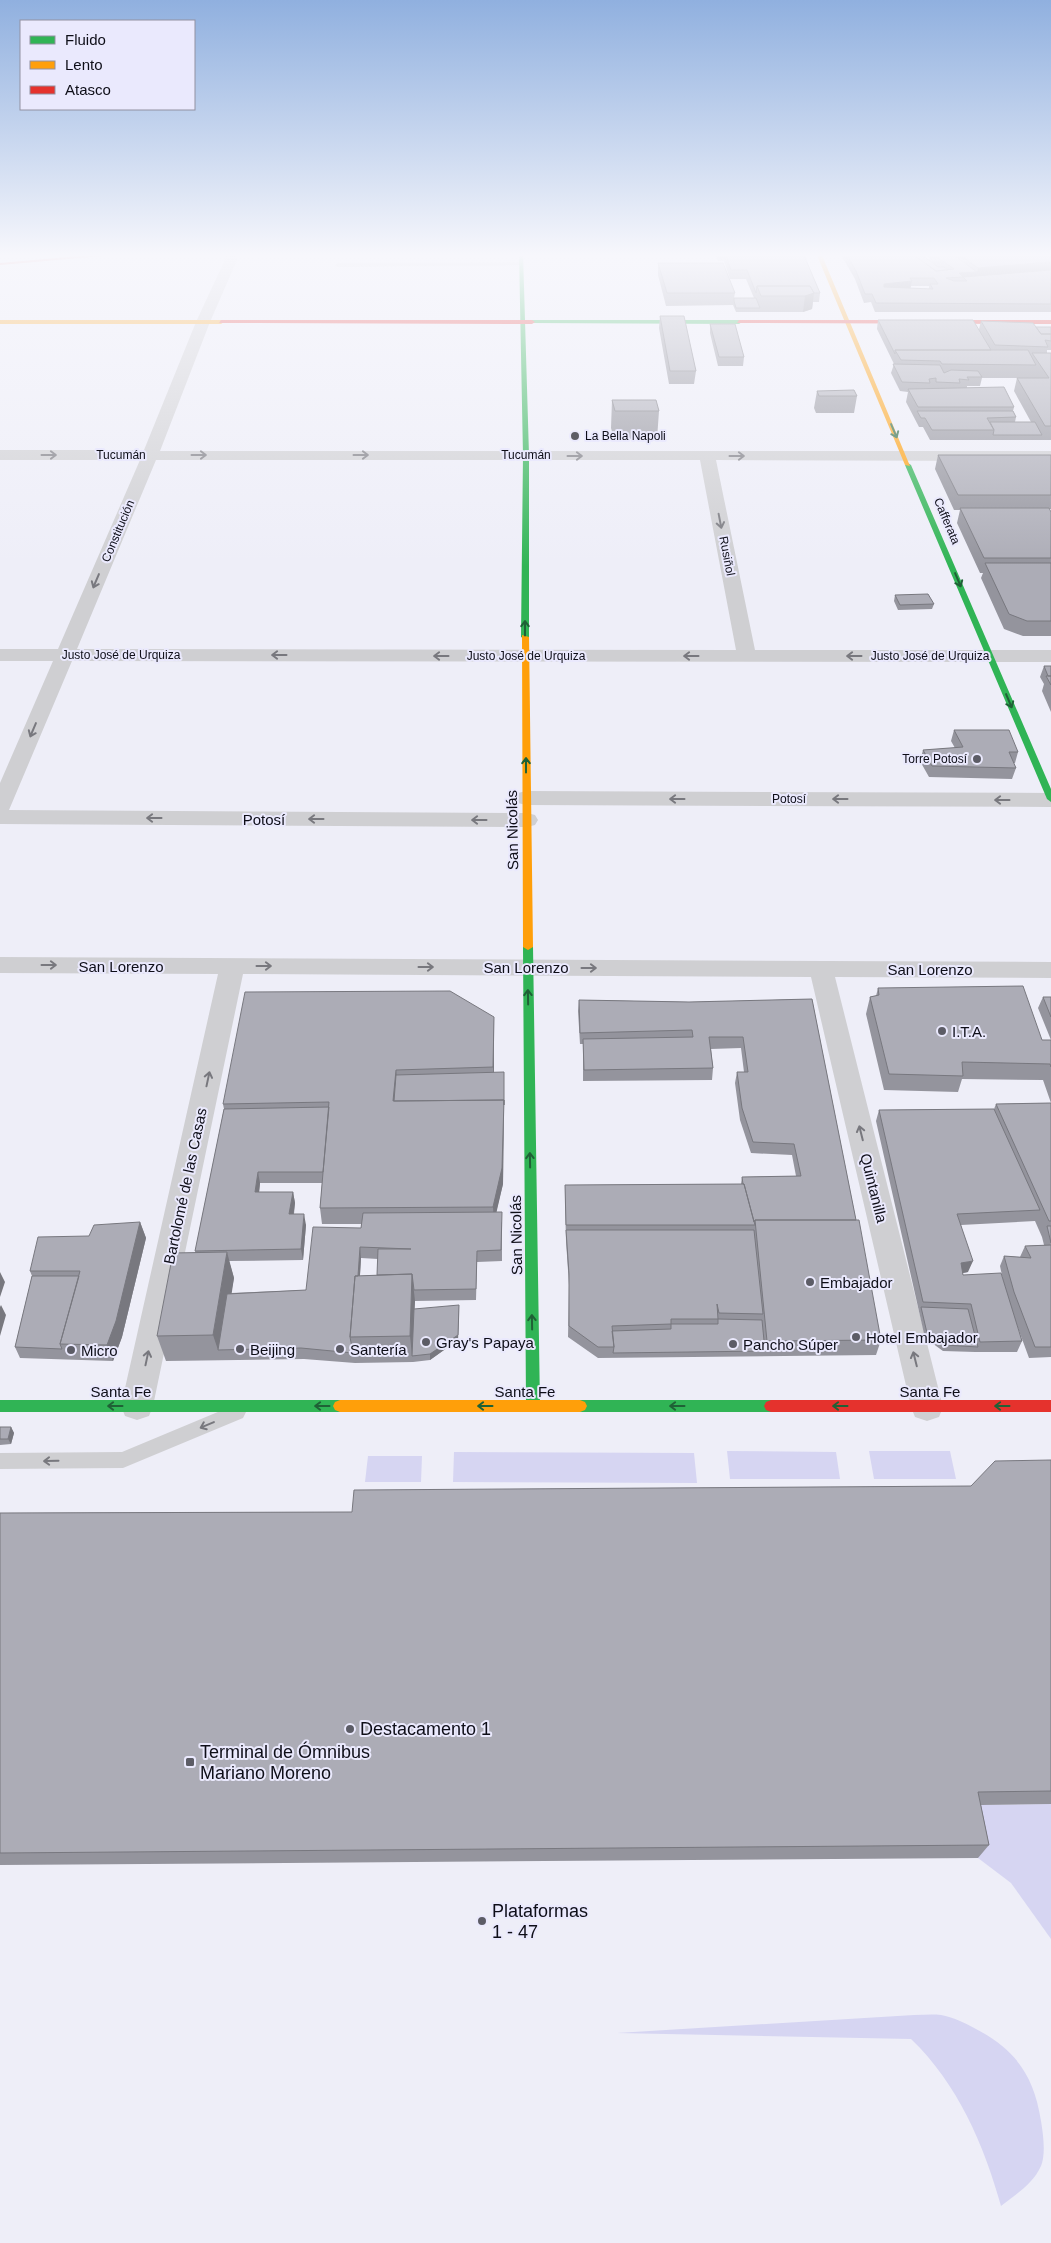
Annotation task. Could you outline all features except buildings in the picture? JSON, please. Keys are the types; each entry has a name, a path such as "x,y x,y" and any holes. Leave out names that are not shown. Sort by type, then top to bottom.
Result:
{"main road":[{"name":"San Nicolás","path":"524,358 526,456 526,798 528,820 533,1406"},
{"name":"Cafferata","path":"862,358 1051,800"},
{"name":"Santa Fe","path":"0,1406 1051,1406"}],"street":[{"name":"Constitución","path":"0,808 150,455 189,358"},
{"name":"Tucumán","path":"0,455 1051,456"},
{"name":"Rusiñol","path":"708,456 747,656"},
{"name":"Justo José de Urquiza","path":"0,655 1051,656"},
{"name":"Potosí","path":"526,798 1051,800"},
{"name":"Potosí","path":"0,818 528,820"},
{"name":"San Lorenzo","path":"0,965 1051,970"},
{"name":"Bartolomé de las Casas","path":"137,1406 232,966"},
{"name":"Quintanilla","path":"821,969 927,1407"}],"lane":[{"path":"0,1462 123,1460 252,1406"}],"shaded area":[{"path":"727,1451 836,1452 840,1479 730,1479"},
{"path":"869,1451 950,1451 956,1479 874,1479"},
{"path":"454,1452 694,1453 697,1483 453,1482"},
{"path":"368,1456 422,1456 421,1482 365,1482"},
{"path":"1051,1804 1051,1939 1011,1883 978,1858 967,1805"},
{"path":"941,2015 959,2020 990,2037 1012,2055 1021,2066 1034,2091 1044,2144 1043,2161 1038,2172 1029,2183 1001,2206 977,2138 956,2096 928,2057 911,2039 617,2033"}],"traffic: fast":[{"path":"524,358 526,455 525,637"},
{"path":"908,465 1051,799"},
{"path":"528,947 533,1406"},
{"path":"0,1406 340,1406"},
{"path":"580,1406 771,1406"}],"traffic: slow":[{"path":"862,358 908,465"},
{"path":"525,637 528,947"},
{"path":"340,1406 580,1406"}],"traffic: jam":[{"path":"771,1406 1051,1406"}],"place":[{"name":"La Bella Napoli","path":"575,436"},
{"name":"Torre Potosí","path":"977,759"},
{"name":"I.T.A.","path":"942,1031"},
{"name":"Embajador","path":"810,1282"},
{"name":"Hotel Embajador","path":"856,1337"},
{"name":"Gray's Papaya","path":"426,1342"},
{"name":"Pancho Súper","path":"733,1344"},
{"name":"Beijing","path":"240,1349"},
{"name":"Santería","path":"340,1349"},
{"name":"Micro","path":"71,1350"},
{"name":"Destacamento 1","path":"350,1729"},
{"name":"Terminal de Ómnibus Mariano Moreno","path":"190,1762"},
{"name":"Plataformas 1 - 47","path":"482,1921"}]}
